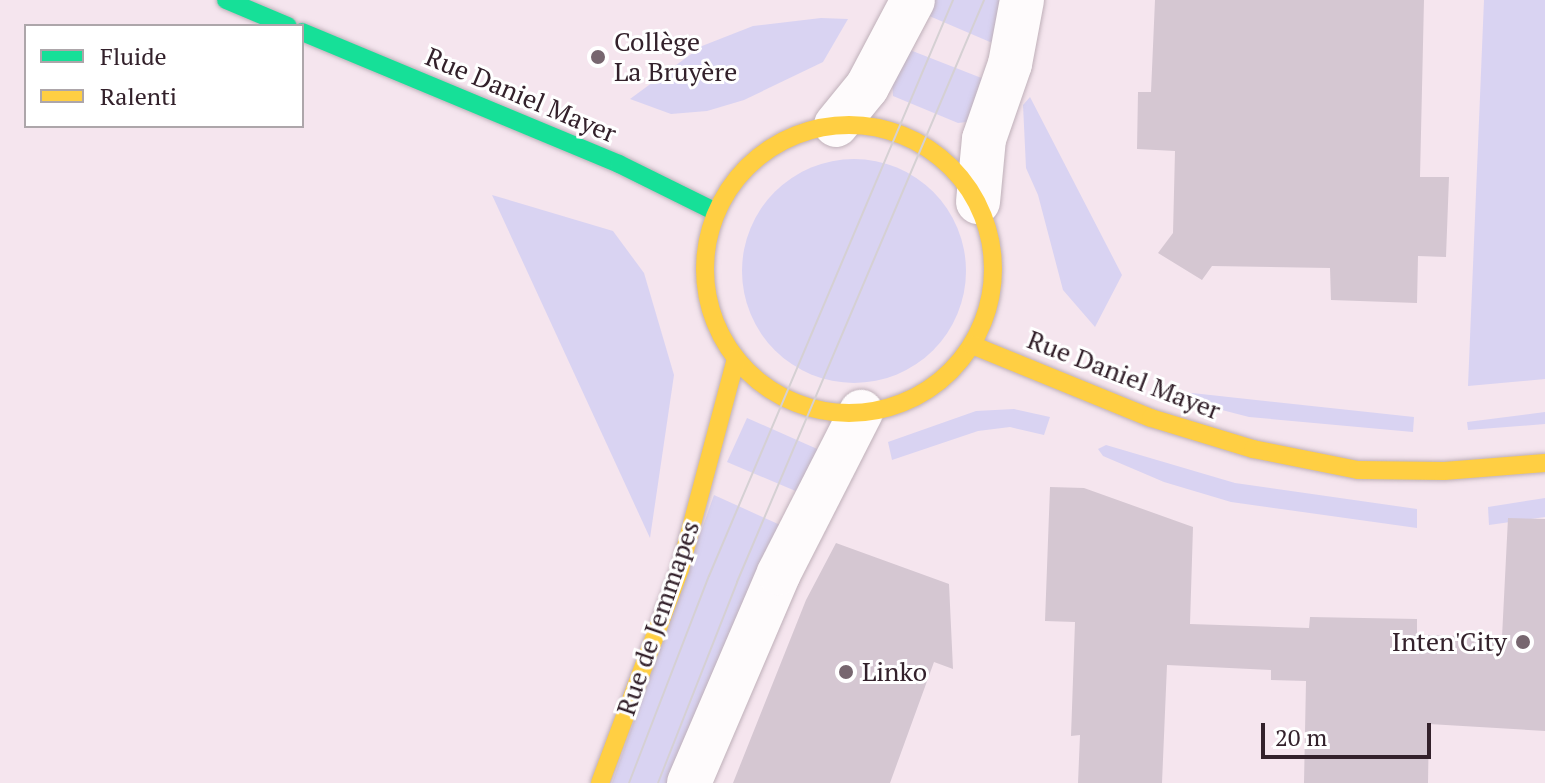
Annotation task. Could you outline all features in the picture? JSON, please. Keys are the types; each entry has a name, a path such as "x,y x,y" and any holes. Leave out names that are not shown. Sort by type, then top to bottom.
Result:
{"main road":[{"path":"226,0 283,24"},
{"name":"Rue Daniel Mayer","path":"304,33 619,164 716,212"},
{"path":"836,125 878,127 922,145 953,167 978,202 993,249 991,299 972,345 925,392 893,406 861,412 792,402 761,383 736,358 716,326 706,289 706,250 716,212 736,179 764,152 798,133 836,125"},
{"name":"Rue Daniel Mayer","path":"972,345 1151,418 1268,452 1358,470 1444,471 1545,463"},
{"name":"Rue de Jemmapes","path":"600,783 680,569 736,358"}],"street":[{"path":"836,125 867,87 913,0"},
{"path":"978,202 984,139 1010,64 1022,0"},
{"path":"689,783 779,573 861,412"}],"shaded area":[{"path":"929,0 1006,0 997,45 920,12"},
{"path":"1484,0 1545,0 1545,379 1468,386"},
{"path":"821,18 848,19 823,62 744,100 707,111 671,114 630,99 702,46 753,26"},
{"path":"910,50 984,79 967,122 958,123 893,96 892,81"},
{"path":"1030,97 1122,275 1095,327 1063,290 1038,195 1026,168 1023,105"},
{"path":"854,159 897,167 933,192 958,228 966,271 958,314 933,350 897,375 854,383 811,375 775,350 750,314 742,271 750,228 775,192 811,167"},
{"path":"492,195 613,231 644,273 674,375 650,538"},
{"path":"1192,393 1414,417 1413,432 1249,417 1191,402 1187,396"},
{"path":"1014,409 1050,417 1044,435 1010,427 978,431 892,460 888,442 976,411"},
{"path":"1545,412 1545,424 1468,430 1467,422"},
{"path":"747,418 824,452 805,495 727,462"},
{"path":"1106,445 1235,483 1417,509 1417,528 1231,502 1164,482 1103,456 1098,449"},
{"path":"714,495 789,529 675,783 612,783"},
{"path":"1545,498 1545,517 1489,525 1488,507"}],"building":[{"path":"1155,0 1424,0 1420,177 1449,177 1446,257 1418,256 1417,303 1331,300 1330,268 1212,266 1202,280 1158,253 1173,233 1175,151 1137,149 1138,92 1151,92"},
{"path":"1050,487 1084,488 1193,527 1190,624 1309,628 1310,617 1417,619 1417,635 1502,637 1508,518 1545,519 1545,731 1429,724 1428,783 1304,783 1306,681 1271,680 1271,670 1167,665 1162,783 1078,783 1080,735 1071,736 1075,622 1045,621"},
{"name":"Linko","path":"836,543 949,584 953,669 934,662 890,783 733,783 806,600"}],"tram line":[{"path":"629,783 709,576 953,0"},
{"path":"658,783 737,582 984,0"}],"traffic: fast":[{"path":"226,0 283,24"},
{"path":"304,33 619,164 716,212"}],"traffic: slow":[{"path":"849,125 877,128 904,136 951,167 982,214 990,241 993,269 990,297 982,324 951,371 904,402 877,410 849,413 821,410 794,402 747,371 716,324 708,297 705,269 708,241 716,214 747,167 794,136 821,128 849,125"},
{"path":"972,345 1151,418 1253,449 1358,470 1444,471 1545,463"},
{"path":"600,783 680,569 736,358"}],"place":[{"name":"Collège La Bruyère","path":"598,57"},
{"name":"Inten'City","path":"1523,642"},
{"name":"Linko","path":"846,672"}]}
